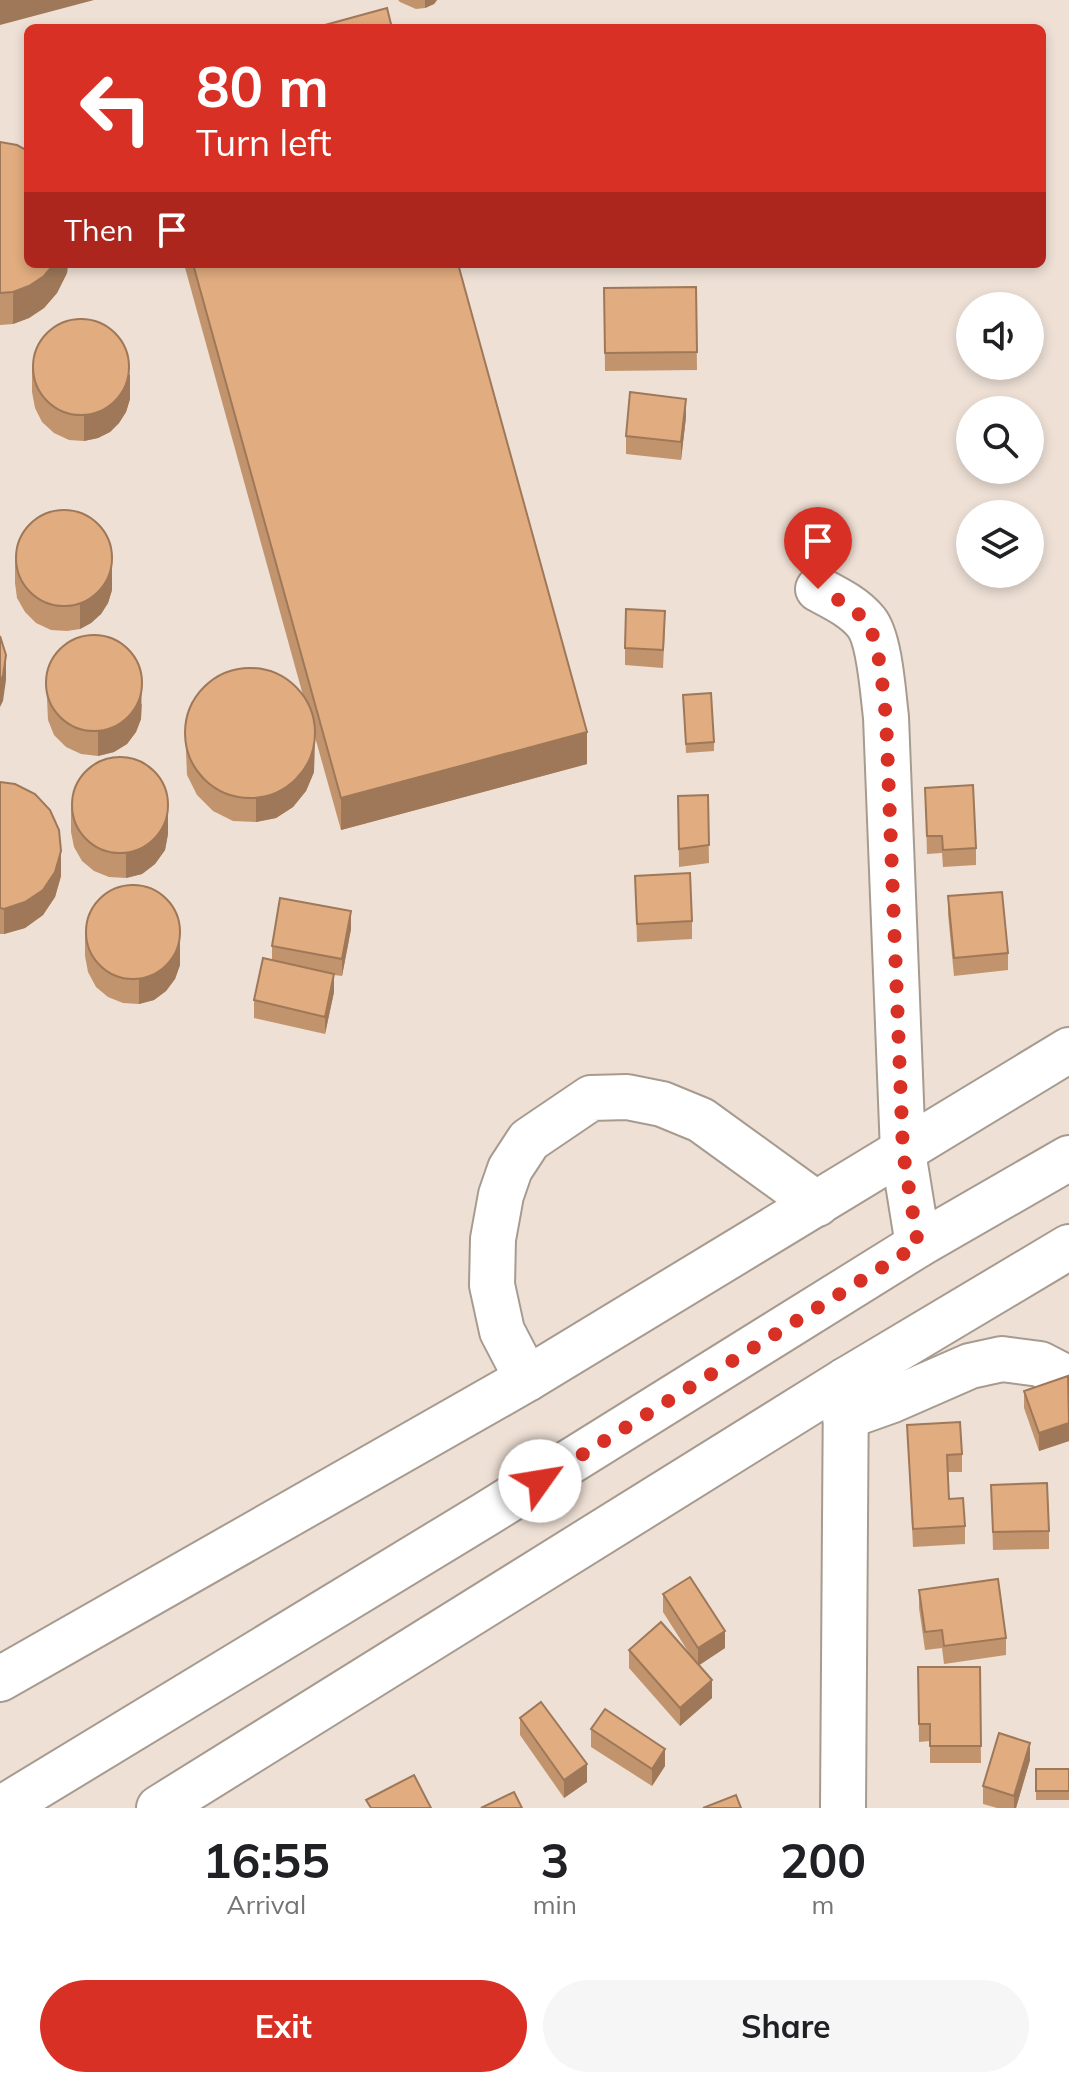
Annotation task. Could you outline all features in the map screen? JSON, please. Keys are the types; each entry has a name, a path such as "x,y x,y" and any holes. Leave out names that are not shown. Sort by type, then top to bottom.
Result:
{"main road":[{"path":"818,589 842,602 868,623 879,659 886,717 903,1152 918,1245"},
{"path":"0,1679 527,1379 1069,1050"},
{"path":"527,1379 502,1331 492,1285 493,1239 501,1195 510,1169 529,1140 591,1098 627,1097 650,1101 701,1120 817,1204"},
{"path":"2,1808 486,1514 918,1245 1069,1158"},
{"path":"159,1808 846,1398 1069,1247"},
{"path":"846,1398 890,1401 970,1366 1002,1359 1040,1364 1069,1379"},
{"path":"843,1808 846,1398"}],"building":[{"path":"387,8 391,24 329,24"},
{"path":"0,142 24,149 24,268 51,268 29,286 0,293"},
{"path":"194,268 459,268 587,732 341,798"},
{"path":"696,287 697,352 605,353 604,288"},
{"path":"81,319 99,322 115,333 126,349 129,367 126,385 115,401 99,412 81,415 63,412 47,401 36,385 33,367 36,349 47,333 63,322"},
{"path":"630,392 686,399 681,442 626,436"},
{"path":"64,510 82,513 98,524 109,540 112,558 109,576 98,592 82,603 64,606 46,603 30,592 19,576 16,558 19,540 30,524 46,513"},
{"path":"626,609 665,611 663,650 625,648"},
{"path":"94,635 112,639 128,649 138,665 142,683 138,701 128,717 112,727 94,731 76,727 60,717 50,701 46,683 50,665 60,649 76,639"},
{"path":"0,636 6,655 0,681"},
{"path":"250,668 275,673 296,687 310,708 315,733 310,758 296,779 275,793 250,798 225,793 204,779 190,758 185,733 190,708 204,687 225,673"},
{"path":"711,693 714,742 686,744 683,695"},
{"path":"120,757 138,761 154,771 164,787 168,805 164,823 154,839 138,849 120,853 102,849 86,839 76,823 72,805 76,787 86,771 102,761"},
{"path":"0,782 15,784 35,794 50,810 59,830 61,851 55,872 43,890 25,902 4,909 0,908"},
{"path":"973,785 976,848 943,850 942,836 927,836 925,788"},
{"path":"708,795 709,845 679,849 678,796"},
{"path":"690,873 692,921 637,924 635,876"},
{"path":"133,885 151,889 166,899 176,914 180,932 176,950 166,965 151,975 133,979 115,975 100,965 90,950 86,932 90,914 100,899 115,889"},
{"path":"1002,892 1008,953 954,958 948,896"},
{"path":"280,898 351,911 342,959 272,946"},
{"path":"263,958 334,974 325,1017 254,1000"},
{"path":"1068,1376 1069,1423 1039,1433 1024,1391"},
{"path":"960,1422 962,1454 947,1455 949,1499 963,1498 965,1526 913,1529 907,1425"},
{"path":"1047,1483 1049,1531 993,1532 991,1485"},
{"path":"690,1577 725,1631 698,1648 663,1594"},
{"path":"998,1579 1006,1638 944,1646 942,1630 925,1632 919,1590"},
{"path":"661,1622 712,1680 680,1708 629,1650"},
{"path":"918,1667 980,1667 981,1746 930,1746 930,1724 919,1724"},
{"path":"541,1702 587,1764 564,1780 520,1718"},
{"path":"605,1709 665,1749 652,1769 591,1729"},
{"path":"999,1733 1030,1743 1014,1796 983,1786"},
{"path":"1036,1769 1069,1769 1069,1791 1036,1791"},
{"path":"414,1775 431,1808 371,1808 366,1800"},
{"path":"514,1792 522,1808 481,1808"},
{"path":"736,1795 741,1808 703,1808"}],"route":[{"path":"540,1481 918,1245 903,1152 886,717 879,659 868,623 842,602 818,589"}]}
